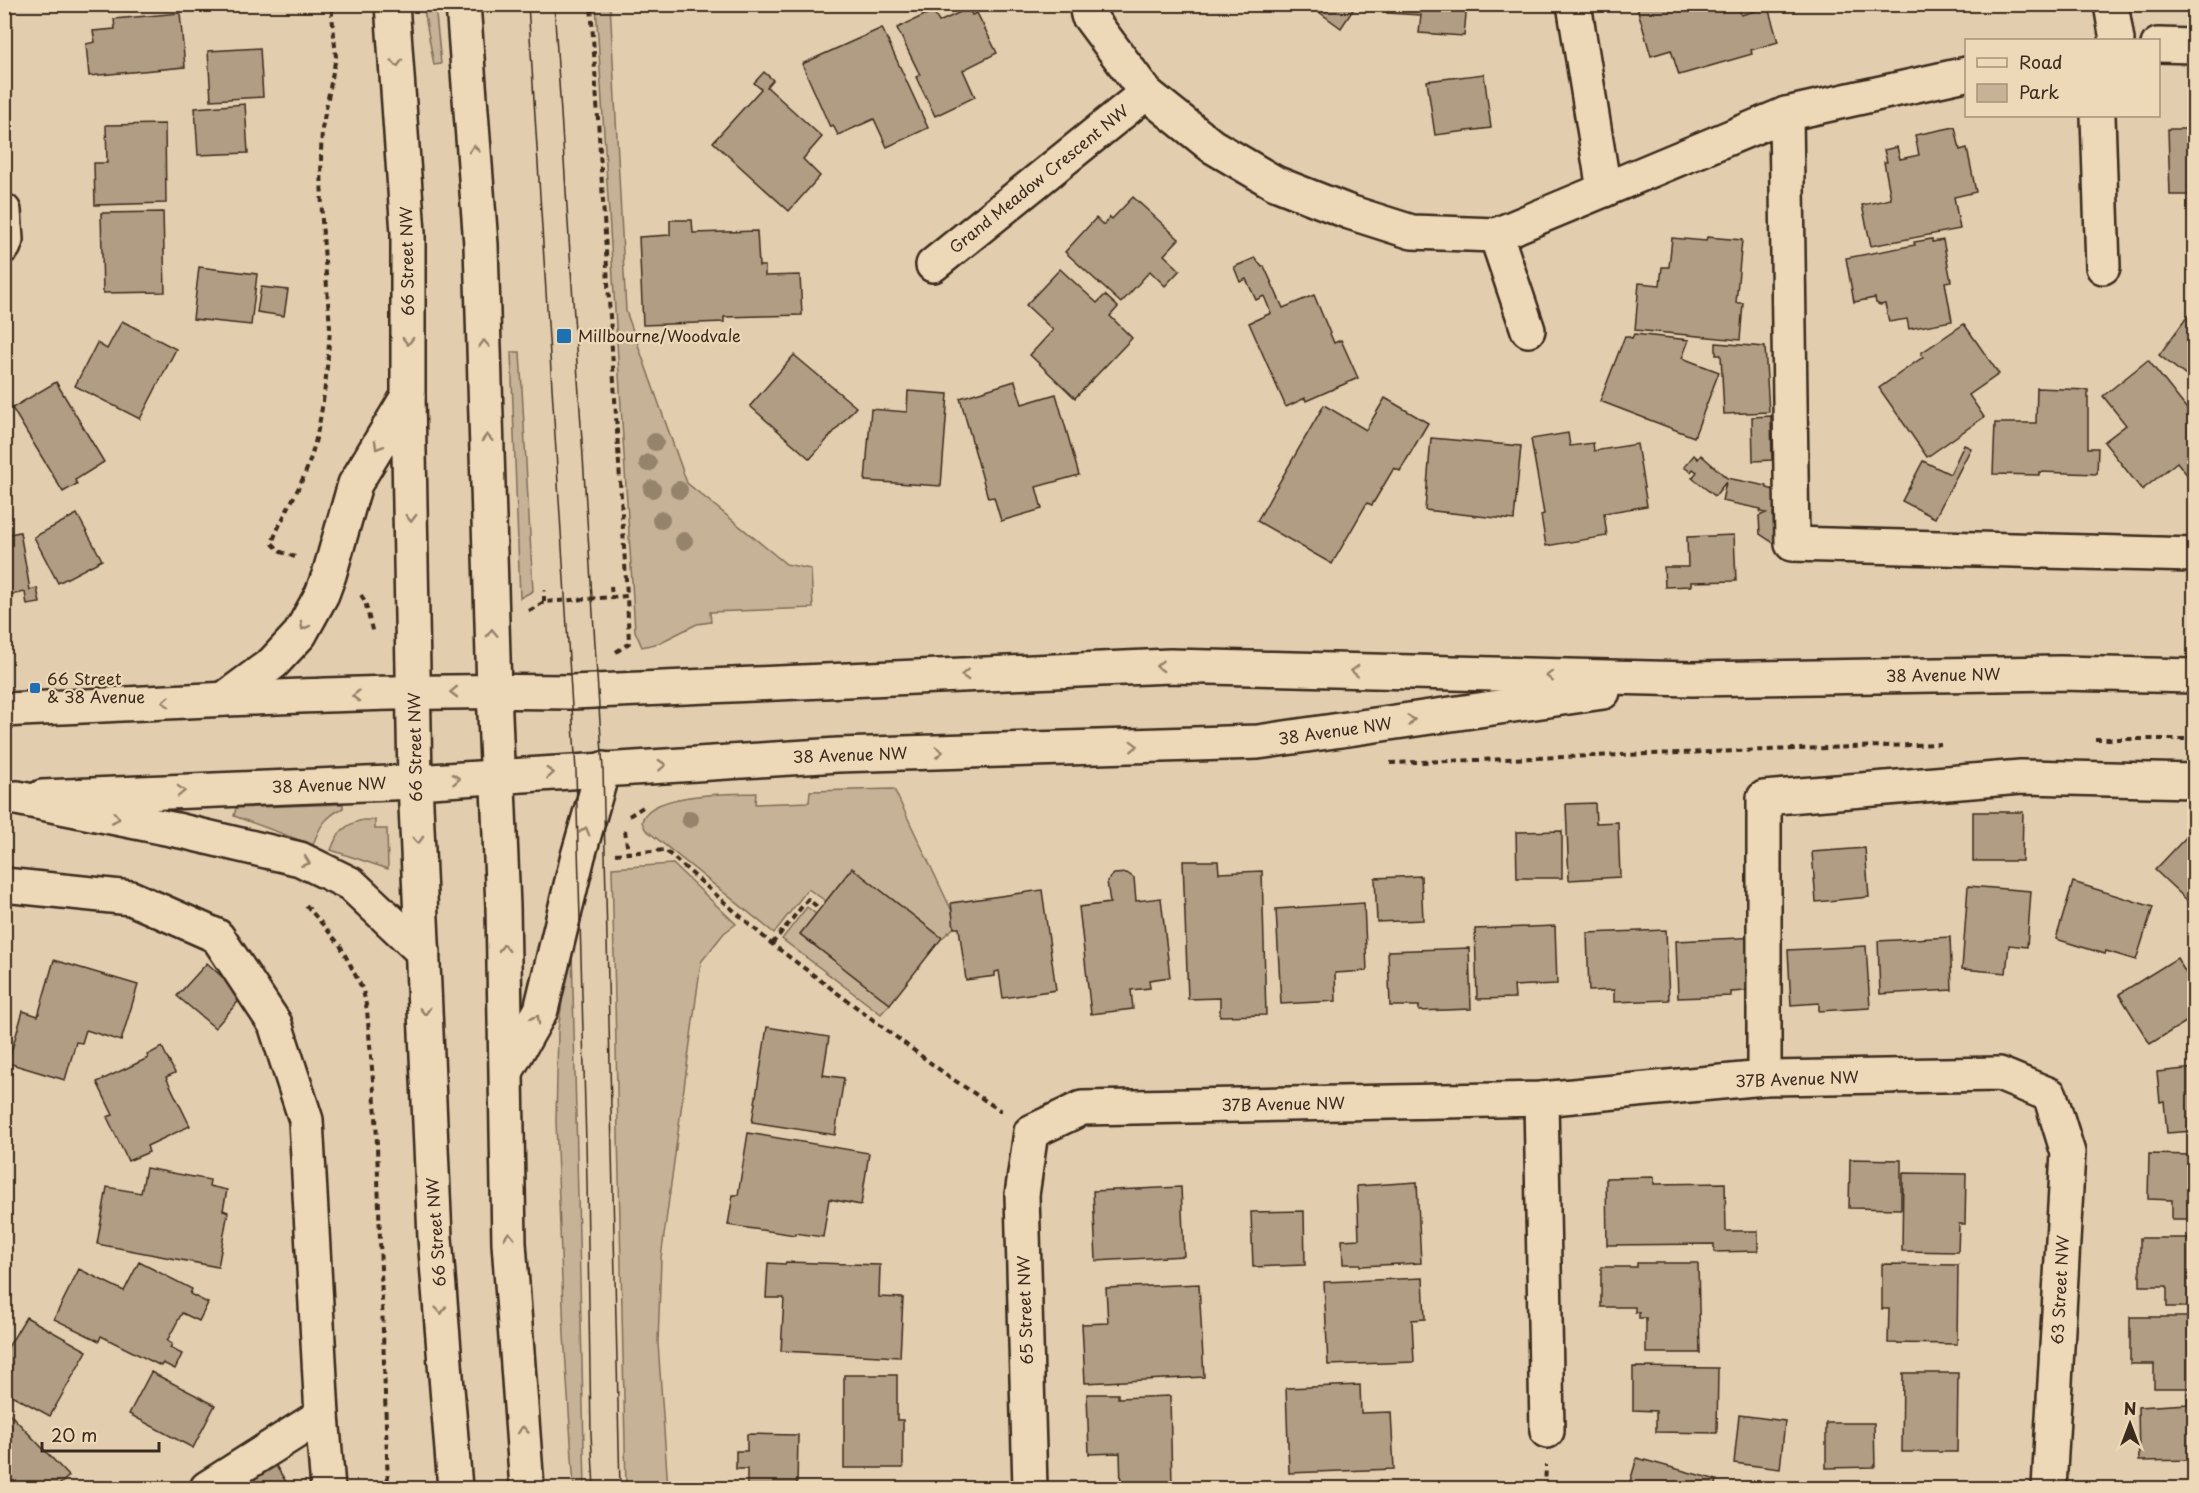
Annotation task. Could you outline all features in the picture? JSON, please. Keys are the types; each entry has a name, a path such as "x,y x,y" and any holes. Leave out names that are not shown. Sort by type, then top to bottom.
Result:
{"street":[{"name":"66 Street NW","path":"392,4 408,233 408,396 415,782 435,1238 455,1488"},
{"path":"463,4 481,245 507,1070 509,1243 527,1488"},
{"name":"Grand Meadow Crescent NW","path":"1086,4 1088,15 1146,93 1212,146 1275,183 1350,212 1412,232 1496,235 1786,114 1965,74"},
{"path":"1574,4 1604,190"},
{"path":"2111,4 2117,39"},
{"path":"2160,45 2194,46"},
{"name":"Grand Meadow Crescent NW","path":"933,265 1146,93"},
{"path":"1786,114 1792,544 2194,555"},
{"path":"2098,117 2103,267"},
{"path":"4,211 6,240 4,246"},
{"path":"1496,235 1528,330"},
{"path":"224,699 273,663 300,634 322,594 329,575 355,484 408,396"},
{"name":"38 Avenue NW","path":"4,710 224,699 415,693 494,691 572,693 1170,666 1692,679 2060,673 2194,676"},
{"name":"38 Avenue NW","path":"11,798 415,782 838,755 1258,742 1692,679"},
{"path":"507,1070 541,1010 578,856 603,769"},
{"path":"1764,1078 1764,798 2021,777 2194,781"},
{"path":"11,798 181,831 300,860 351,884 423,952"},
{"path":"4,885 131,898 217,936 275,1024 306,1120 328,1488"},
{"name":"37B Avenue NW","path":"1031,1132 1082,1108 1540,1099 1764,1078 1999,1074 2050,1095"},
{"name":"63 Street NW","path":"2049,1488 2068,1153 2050,1095"},
{"path":"1540,1099 1547,1431"},
{"name":"65 Street NW","path":"1030,1488 1022,1195 1031,1132"},
{"path":"207,1488 322,1415"}],"path":[{"path":"302,560 281,552 272,543 308,467 316,436 329,345 330,328 322,221 321,152 322,129 336,57 331,4"},
{"path":"591,4 629,643 615,652 615,661"},
{"path":"611,586 612,598"},
{"path":"355,590 364,602 374,641"},
{"path":"544,590 544,602"},
{"path":"524,614 544,602 627,596"},
{"path":"2093,739 2194,739"},
{"path":"1387,763 1942,744"},
{"path":"628,853 624,820 648,804"},
{"path":"614,854 665,850 772,944 948,1076 1031,1132"},
{"path":"772,944 808,899 820,909"},
{"path":"302,900 340,945 363,990 367,1010 376,1115 388,1488"}],"green space":[{"path":"423,5 435,5 441,64 434,65"},
{"path":"596,5 610,5 626,311 687,483 786,564 811,569 813,608 710,612 711,622 697,624 659,643 642,647 635,631"},
{"path":"511,352 520,352 533,591 520,598"},
{"path":"894,789 958,924 942,938 852,868 826,901 808,889 774,933 645,829 642,822 647,812 659,805 692,797 756,793 755,804 809,802 810,791"},
{"path":"343,804 343,808 324,823 313,845 234,816 236,808"},
{"path":"363,820 375,820 375,829 387,829 388,869 331,850 342,830"},
{"path":"673,864 736,924 724,933 701,962 661,1258 658,1343 668,1488 626,1488 612,868"},
{"path":"807,907 816,914 800,934 890,1004 881,1014 782,939"},
{"path":"572,948 585,1488 574,1488 564,1335 556,1121 558,1030"}],"building":[{"path":"1308,4 1357,4 1341,28"},
{"path":"1387,4 1467,4 1464,36 1419,33 1421,15 1387,13"},
{"path":"1636,4 1738,4 1741,15 1768,7 1778,42 1751,50 1752,54 1679,75 1671,50 1651,56"},
{"path":"969,8 972,15 977,13 997,53 963,70 975,97 935,116 916,77 920,75 897,28 933,11 939,22"},
{"path":"180,13 185,67 89,76 86,44 95,42 93,31 115,29 114,19"},
{"path":"882,28 928,128 887,147 874,119 838,135 833,125 830,127 802,64"},
{"path":"260,48 263,97 211,100 208,51"},
{"path":"764,72 773,80 767,87 822,137 803,159 820,176 789,211 713,142 761,89 754,83"},
{"path":"1484,74 1491,128 1435,135 1427,81"},
{"path":"245,104 248,153 198,155 195,108"},
{"path":"165,124 166,203 95,205 94,163 107,163 106,125"},
{"path":"1955,127 1960,150 1967,148 1976,192 1954,197 1960,229 1871,246 1862,205 1891,199 1884,150 1897,147 1900,159 1919,155 1915,135"},
{"path":"2168,129 2194,129 2194,195 2170,195"},
{"path":"1133,197 1179,239 1164,255 1180,270 1165,286 1150,271 1121,303 1065,252 1096,218 1103,225"},
{"path":"2194,205 2194,249 2191,248"},
{"path":"163,212 165,292 103,293 101,213"},
{"path":"670,220 692,220 693,233 757,231 759,266 765,266 765,276 800,275 802,315 724,317 724,322 643,325 639,237 670,235"},
{"path":"1707,237 1742,240 1736,303 1743,303 1740,340 1635,330 1639,283 1660,285 1662,267 1669,267 1672,238 1706,241"},
{"path":"1932,239 1932,242 1943,240 1951,281 1945,282 1952,321 1909,329 1907,319 1889,322 1885,304 1876,303 1875,298 1854,302 1846,258 1915,245 1914,242"},
{"path":"1255,258 1262,267 1264,266 1283,308 1314,295 1334,343 1341,340 1358,378 1306,401 1305,398 1286,407 1249,323 1271,313 1264,296 1256,300 1246,279 1240,282 1234,267"},
{"path":"199,267 257,274 251,325 193,319"},
{"path":"1060,269 1097,303 1105,295 1118,307 1110,316 1132,338 1075,398 1030,355 1053,330 1026,305"},
{"path":"261,287 288,290 284,316 257,312"},
{"path":"2193,309 2194,311 2194,382 2159,355"},
{"path":"122,321 176,349 140,419 75,386 97,343 107,349"},
{"path":"1964,324 1999,374 1969,395 1984,417 1927,457 1879,388 1923,357 1921,353"},
{"path":"1634,334 1689,340 1682,358 1719,372 1694,437 1600,401 1625,336 1632,338"},
{"path":"1716,343 1765,347 1769,412 1724,414 1721,355 1716,355"},
{"path":"794,355 856,407 810,459 750,406"},
{"path":"2148,360 2194,418 2194,479 2192,481 2177,462 2142,490 2104,442 2126,425 2103,396"},
{"path":"1015,381 1022,404 1056,394 1079,475 1036,487 1042,509 1001,521 994,497 988,498 960,398"},
{"path":"56,382 104,462 75,480 77,484 63,492 12,408"},
{"path":"2037,388 2088,390 2088,448 2098,448 2097,474 2039,472 2039,475 1993,474 1995,423 2036,423"},
{"path":"908,391 948,394 941,486 865,481 871,409 907,412"},
{"path":"1385,398 1428,423 1400,471 1394,468 1372,505 1367,503 1332,564 1257,521 1324,405 1366,430"},
{"path":"1771,416 1772,460 1753,461 1752,417"},
{"path":"1568,433 1570,446 1593,443 1594,451 1637,444 1647,506 1604,513 1607,536 1546,546 1541,515 1544,514 1531,439"},
{"path":"1431,438 1521,446 1514,520 1425,510"},
{"path":"1964,445 1971,448 1935,518 1902,501 1923,461 1950,474"},
{"path":"1694,455 1698,459 1701,455 1727,478 1767,486 1767,488 1778,491 1773,514 1775,544 1760,534 1759,516 1766,513 1760,512 1761,509 1722,501 1726,482 1715,496 1692,478 1697,472 1693,469 1691,472 1684,467"},
{"path":"77,514 102,560 58,583 34,537"},
{"path":"20,532 30,590 37,588 40,603 27,605 25,592 4,596 4,535"},
{"path":"1734,535 1736,581 1691,582 1691,586 1665,587 1664,567 1688,567 1687,537"},
{"path":"1595,803 1596,823 1618,822 1620,877 1569,880 1566,804"},
{"path":"1973,812 2023,812 2022,861 1973,861"},
{"path":"1562,831 1562,878 1517,878 1516,832"},
{"path":"2190,833 2194,837 2194,898 2190,903 2155,870"},
{"path":"1865,848 1869,897 1816,902 1812,852"},
{"path":"1183,861 1218,861 1219,873 1262,871 1266,1015 1220,1016 1220,998 1188,999"},
{"path":"852,868 942,938 890,1004 800,934"},
{"path":"1127,873 1134,878 1136,901 1161,898 1170,977 1149,980 1150,988 1131,990 1133,1009 1091,1014 1079,907 1110,903 1107,881 1114,874"},
{"path":"1421,876 1423,920 1377,922 1375,878"},
{"path":"2073,882 2153,907 2136,960 2106,951 2105,954 2056,939"},
{"path":"1968,886 2031,891 2027,947 2009,945 2006,973 1962,969"},
{"path":"1042,890 1056,990 1003,998 999,971 995,972 995,976 966,980 959,928 954,928 951,903"},
{"path":"1364,903 1367,971 1335,973 1336,1001 1281,1004 1276,909"},
{"path":"1555,926 1557,984 1514,986 1515,998 1477,999 1475,929"},
{"path":"1666,930 1669,1000 1614,1002 1614,990 1589,991 1587,933"},
{"path":"1759,937 1761,990 1731,992 1731,996 1678,998 1676,941"},
{"path":"1950,937 1952,990 1880,994 1878,941"},
{"path":"1866,946 1870,1008 1819,1011 1819,1003 1791,1005 1788,950"},
{"path":"1469,948 1471,1009 1419,1011 1419,1006 1390,1006 1388,951"},
{"path":"2177,958 2194,987 2194,1017 2150,1044 2119,994"},
{"path":"54,960 138,985 121,1041 86,1030 82,1043 76,1042 65,1080 8,1063 23,1011 38,1016"},
{"path":"207,963 243,996 215,1028 177,996"},
{"path":"767,1027 829,1037 823,1075 844,1078 835,1135 752,1122"},
{"path":"162,1047 175,1073 166,1077 190,1126 147,1146 149,1152 128,1161 107,1117 113,1115 97,1082 148,1058 147,1055"},
{"path":"2194,1068 2194,1131 2167,1133 2164,1101 2160,1102 2157,1072"},
{"path":"748,1133 869,1153 861,1205 829,1199 823,1237 728,1225 733,1195 738,1195"},
{"path":"2149,1154 2194,1155 2194,1219 2172,1219 2172,1200 2148,1199"},
{"path":"1850,1159 1901,1160 1901,1209 1849,1208"},
{"path":"146,1168 210,1180 209,1186 227,1190 223,1210 228,1212 218,1267 97,1244 107,1187 141,1193"},
{"path":"1903,1173 1966,1174 1965,1224 1959,1224 1958,1252 1902,1251"},
{"path":"1654,1177 1654,1184 1725,1183 1726,1231 1758,1231 1758,1251 1714,1252 1714,1244 1607,1245 1606,1178"},
{"path":"1417,1182 1421,1263 1360,1266 1360,1264 1343,1264 1342,1240 1359,1239 1357,1186"},
{"path":"1181,1187 1184,1256 1096,1261 1093,1191"},
{"path":"1304,1211 1305,1265 1253,1267 1251,1212"},
{"path":"2140,1238 2194,1238 2194,1307 2167,1307 2167,1286 2140,1286"},
{"path":"139,1262 192,1289 190,1294 208,1303 199,1321 182,1313 167,1341 172,1344 170,1348 182,1354 175,1369 163,1363 161,1366 101,1336 99,1341 54,1319 79,1269 124,1291"},
{"path":"786,1262 880,1265 879,1297 903,1298 900,1357 781,1351 784,1298 766,1298 768,1263 785,1264"},
{"path":"1637,1263 1698,1263 1700,1353 1646,1353 1646,1318 1639,1318 1639,1312 1635,1312 1635,1307 1601,1307 1601,1267 1637,1267"},
{"path":"1882,1264 1958,1265 1957,1344 1888,1343 1889,1309 1882,1309"},
{"path":"1423,1278 1425,1319 1412,1320 1414,1362 1328,1365 1324,1282"},
{"path":"1199,1284 1204,1377 1085,1383 1082,1324 1108,1323 1106,1288"},
{"path":"26,1317 87,1351 50,1416 4,1391 4,1354"},
{"path":"2130,1317 2194,1317 2194,1388 2154,1388 2154,1364 2130,1364"},
{"path":"1633,1367 1718,1368 1717,1433 1656,1432 1656,1411 1633,1410"},
{"path":"151,1372 215,1405 193,1448 129,1414"},
{"path":"1903,1373 1958,1373 1957,1452 1902,1452"},
{"path":"844,1375 897,1375 897,1420 903,1420 903,1468 844,1468"},
{"path":"1360,1385 1361,1413 1391,1412 1394,1469 1289,1473 1286,1388"},
{"path":"2187,1393 2194,1393 2194,1460 2139,1461 2138,1407 2188,1404"},
{"path":"1087,1394 1118,1394 1118,1398 1170,1396 1172,1486 1121,1487 1120,1453 1089,1454"},
{"path":"9,1413 69,1476 56,1488 4,1488 4,1417"},
{"path":"1739,1415 1785,1421 1780,1469 1734,1463"},
{"path":"1826,1423 1874,1423 1875,1467 1826,1468"},
{"path":"747,1434 798,1435 797,1486 747,1486 747,1469 736,1469 736,1451 747,1451"},
{"path":"1637,1458 1717,1480 1715,1488 1628,1488"},
{"path":"276,1466 290,1488 239,1488"},
{"path":"1379,1480 1385,1488 1368,1488"}],"tram line":[{"path":"528,4 576,771 594,1488"},
{"path":"554,4 603,769 620,1488"}],"place":[{"name":"Millbourne/Woodvale","path":"564,336"},
{"name":"66 Street & 38 Avenue","path":"35,688"}]}
